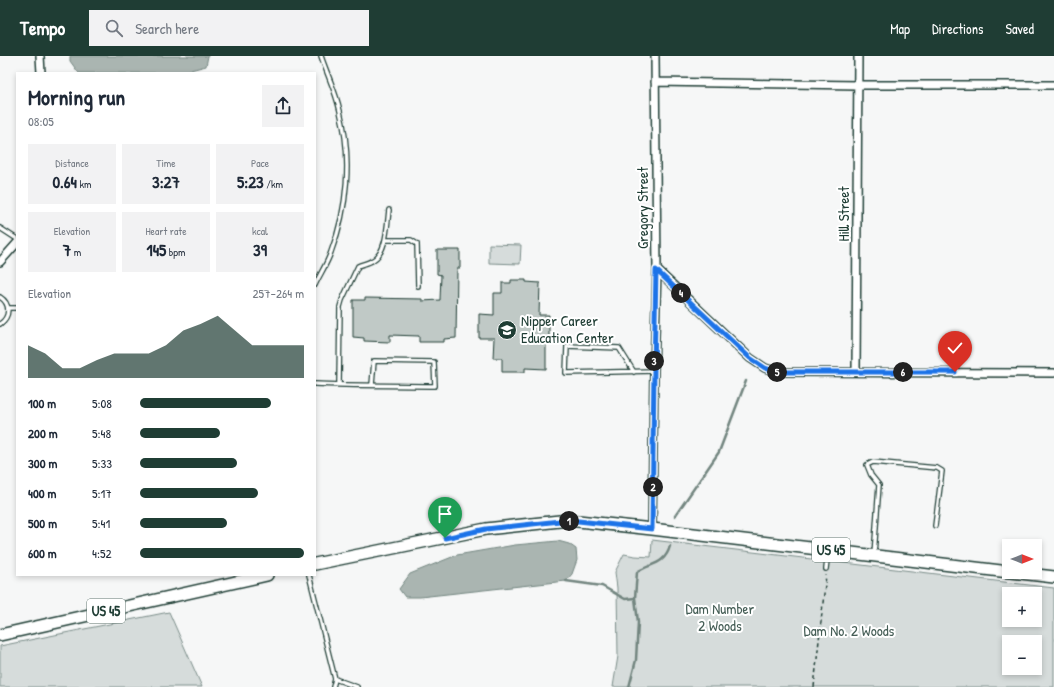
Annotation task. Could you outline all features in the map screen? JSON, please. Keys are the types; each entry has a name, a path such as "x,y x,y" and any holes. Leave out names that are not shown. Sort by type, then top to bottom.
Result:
{"main road":[{"name":"US 45","path":"316,564 486,529 569,520 1002,571"},
{"name":"US 45","path":"0,635 263,576"},
{"name":"US 45","path":"1042,576 1054,577"}],"street":[{"path":"40,56 41,72"},
{"name":"Gregory Street","path":"652,529 656,270 655,56"},
{"name":"Hill Street","path":"856,372 858,56"},
{"path":"655,82 858,85 1054,85"},
{"path":"0,262 16,244"},
{"path":"656,270 750,358 765,368 777,372 1054,373"}],"lane":[{"path":"316,283 331,254 339,230 344,210 347,184 346,143 340,111 321,56"},
{"path":"339,385 340,307 342,300 358,266 375,260 380,254 384,246 389,210"},
{"path":"0,228 16,237"},
{"path":"385,240 411,240 417,244 418,286"},
{"path":"0,297 6,303 8,308 6,318 0,324"},
{"path":"8,308 16,308"},
{"path":"634,372 619,348 567,346 566,372 634,372 654,371"},
{"path":"316,384 339,385 435,386 434,362 374,361 372,385"},
{"path":"874,556 879,485 871,475 867,465 873,462 937,468 942,471 935,526"},
{"path":"826,569 829,550"},
{"path":"309,576 335,679 333,687"},
{"path":"335,679 357,687"}],"path":[{"path":"814,687 826,569"}],"green space":[{"path":"489,244 521,245 520,264 489,263"},
{"name":"Dam Number 2 Woods","path":"652,540 1054,588 1054,687 613,687 618,656 617,588 615,572 624,554 651,557"},
{"path":"169,612 202,687 0,687 0,646"}],"shaded area":[{"path":"70,56 208,56 206,66 183,72 78,72 70,61"},
{"path":"558,541 569,544 576,549 577,560 572,574 566,581 420,597 405,597 399,589 410,574 457,555 515,545"}],"building":[{"path":"437,250 460,250 460,268 457,268 456,338 444,339 444,342 419,342 419,336 390,335 390,342 364,341 364,338 353,337 353,300 365,300 365,298 422,299 422,301 440,300 441,275 437,274"},
{"path":"511,280 526,280 526,282 540,283 539,315 549,315 549,344 546,344 546,369 525,368 525,372 502,372 502,358 493,358 494,338 479,338 479,314 494,315 494,293 502,293 502,283 511,283"}],"waterway":[{"path":"675,516 719,452 746,381"},
{"path":"629,687 636,660 638,622 635,598 637,572 657,563 665,557 670,546"},
{"path":"566,581 602,586 625,599 635,598"}],"place":[{"name":"Nipper Career Education Center","path":"507,330"}],"route":[{"path":"445,538 486,529 569,520 652,529 656,270 750,358 765,368 777,372 955,372"}],"park label":[{"name":"Dam No. 2 Woods","path":"849,631"}]}
